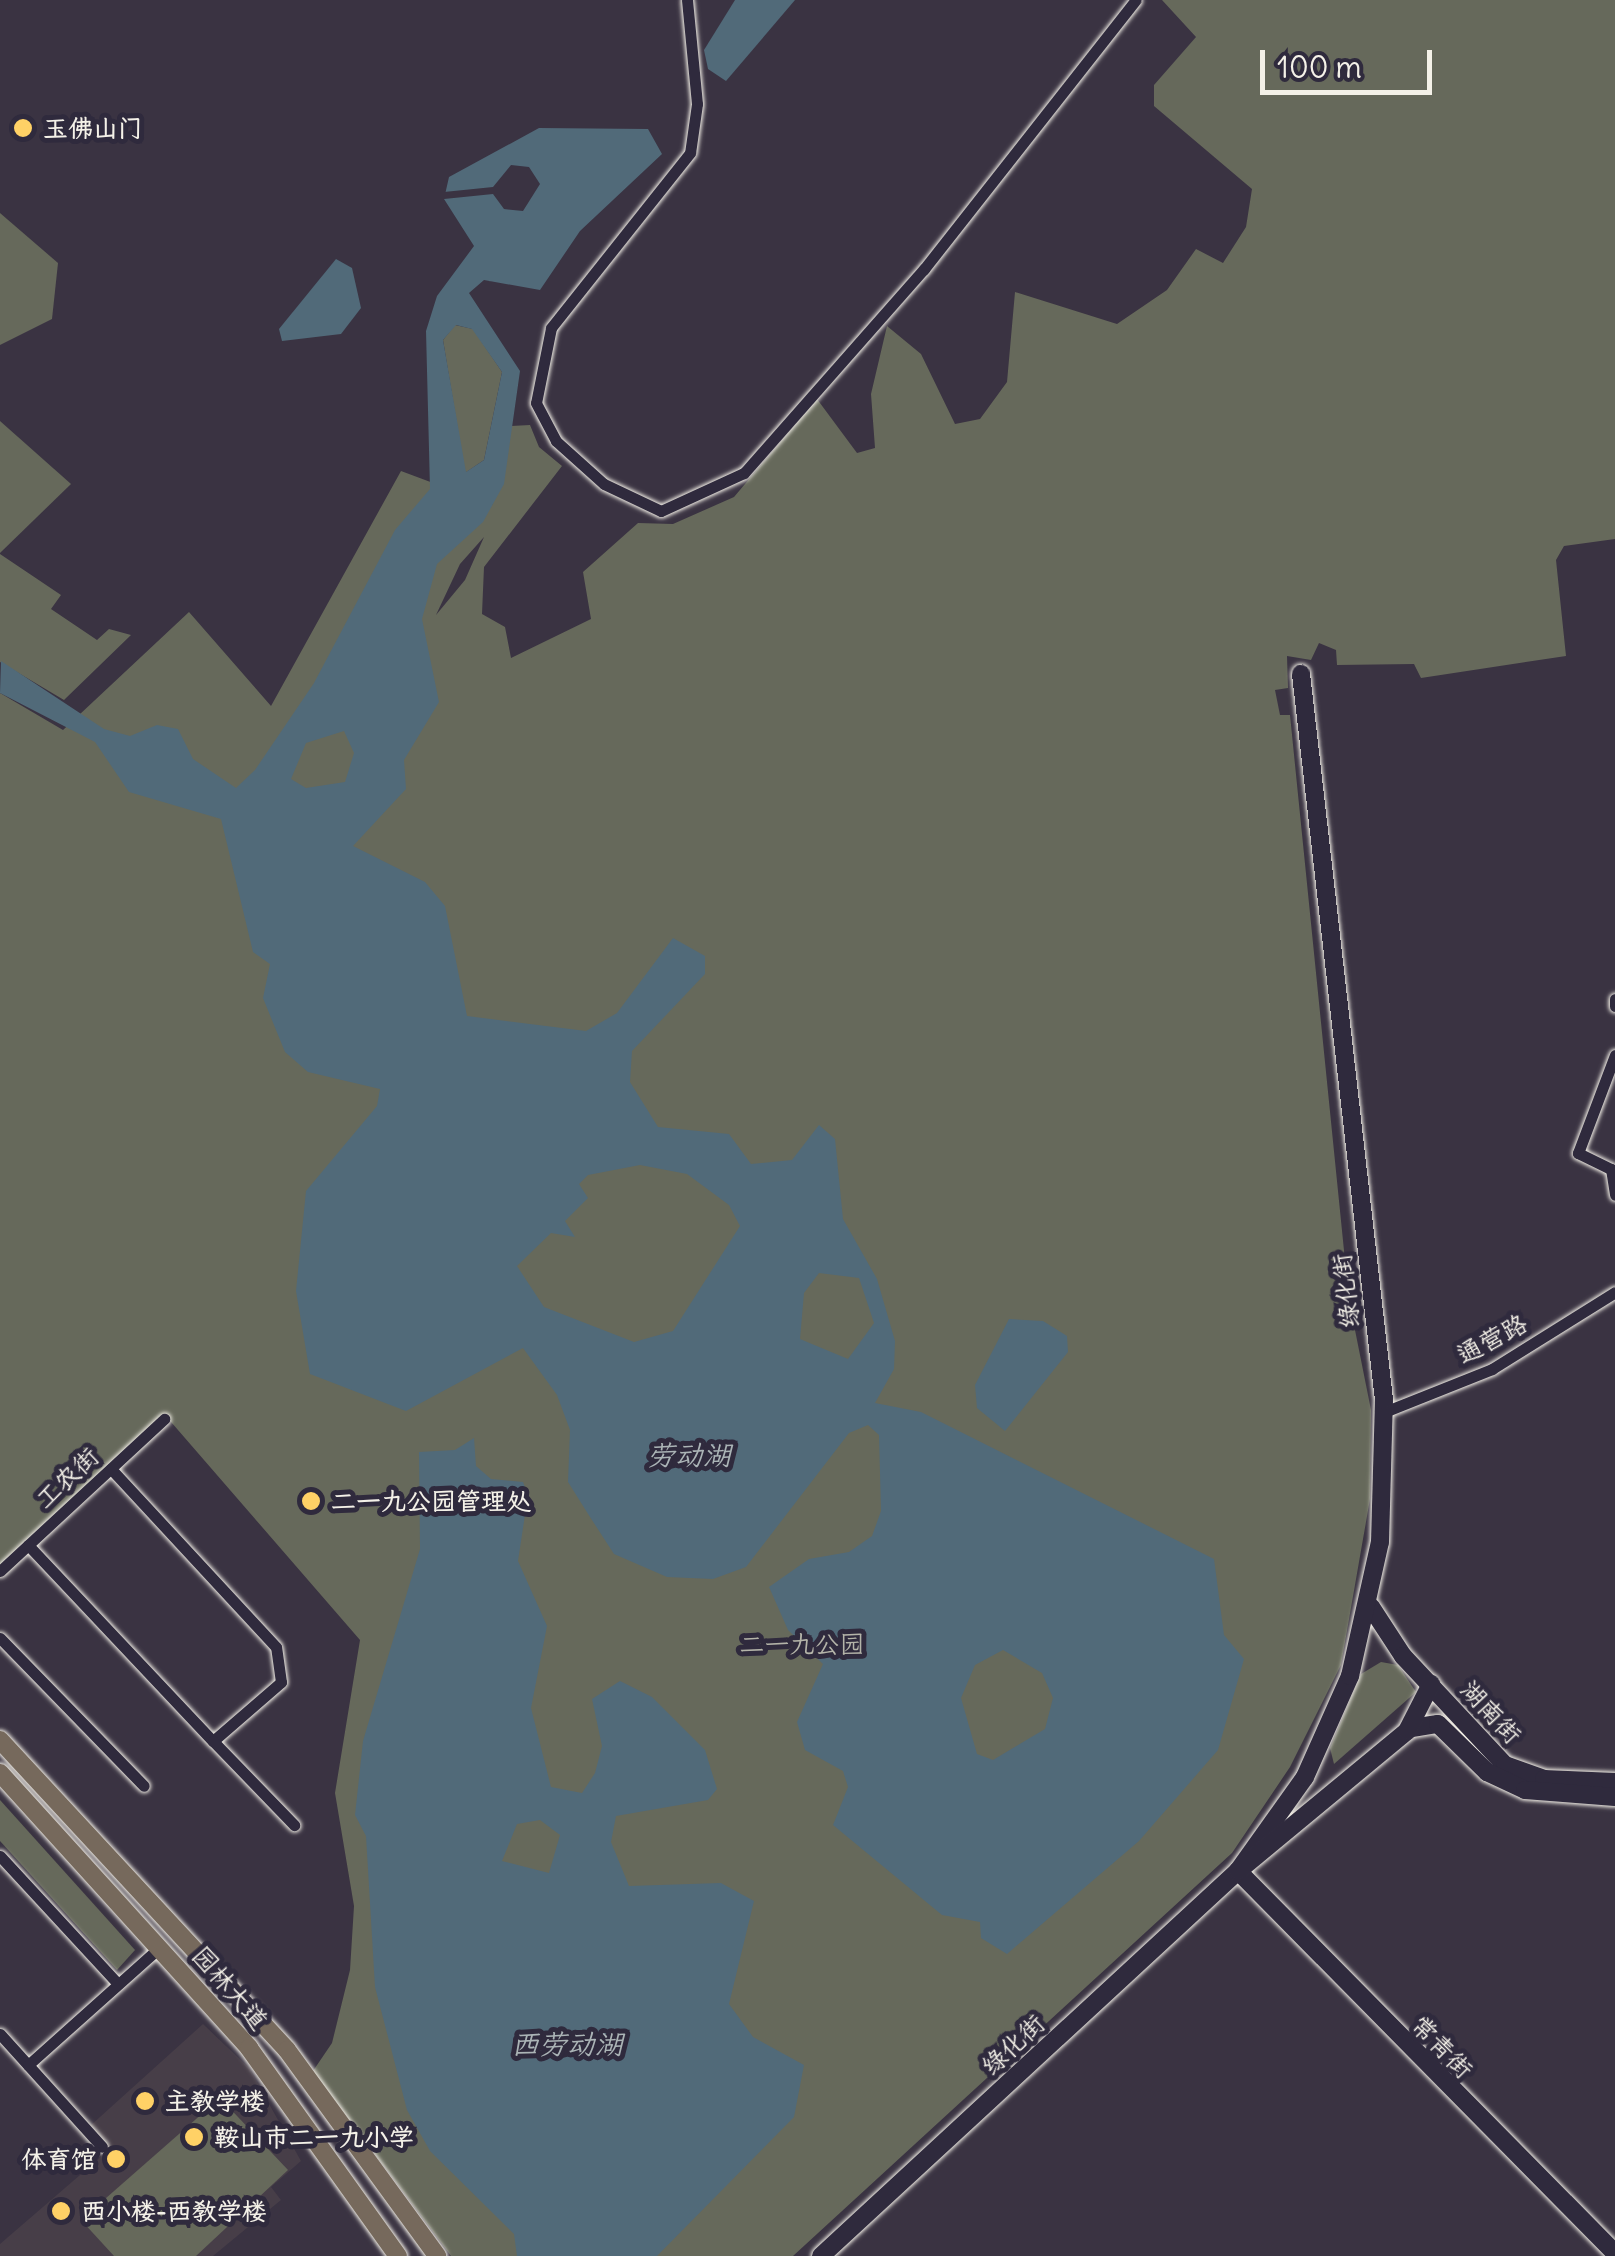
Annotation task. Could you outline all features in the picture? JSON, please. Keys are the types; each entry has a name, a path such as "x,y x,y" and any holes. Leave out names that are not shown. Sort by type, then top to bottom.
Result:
{"main road":[{"name":"绿化街","path":"1238,1871 1318,1750 1350,1676 1371,1606 1384,1412 1301,674"},
{"name":"湖南街","path":"1371,1606 1403,1656 1505,1764 1544,1779 1615,1782"},
{"path":"1350,1676 1376,1652 1403,1656"},
{"name":"绿化街","path":"821,2256 1238,1871 1348,1774 1407,1730 1431,1684"},
{"name":"湖南街","path":"1407,1730 1438,1724 1488,1772 1525,1790 1615,1797"},
{"path":"0,1740 287,2050 437,2256"},
{"path":"1318,1750 1318,1766 1348,1774"},
{"name":"园林大道","path":"0,1773 161,1946 284,2092 398,2256"},
{"name":"常青街","path":"1238,1871 1615,2253"}],"street":[{"path":"686,0 697,104 690,152 552,328 536,403 581,464 622,499 662,511 744,473 924,269 1136,0"},
{"path":"1615,1056 1578,1153 1611,1169 1615,1195"},
{"name":"通营路","path":"1384,1412 1492,1369 1615,1292"},
{"name":"工农街","path":"0,1571 164,1419"},
{"path":"111,1469 276,1648 280,1682 213,1741"},
{"path":"28,1545 294,1825"},
{"path":"0,1638 144,1786"},
{"path":"0,1856 118,1984"},
{"path":"28,2065 161,1946"},
{"path":"0,2034 102,2146"}],"shaded area":[{"name":"鞍山市二一九小学","path":"203,2024 249,2068 301,2161 271,2187 281,2200 213,2256 0,2256 0,2244 109,2150 90,2126"}],"green space":[{"name":"二一九公园","path":"1162,0 1615,0 1615,539 1564,546 1556,560 1566,656 1421,678 1414,664 1337,665 1336,650 1319,643 1311,660 1287,656 1288,688 1275,690 1280,715 1290,715 1349,1300 1371,1410 1370,1499 1341,1665 1290,1767 1232,1853 793,2256 451,2256 313,2071 332,2043 350,1970 354,1906 335,1793 360,1640 165,1415 0,1565 0,693 63,730 189,612 271,706 401,471 492,505 511,426 530,425 539,447 562,466 484,567 482,614 505,627 511,658 591,619 583,572 638,523 673,524 734,497 817,399 857,453 875,448 871,394 887,326 921,354 955,424 980,419 1007,382 1015,292 1117,324 1167,290 1196,249 1223,263 1246,227 1252,189 1154,106 1154,85 1196,37","holes":["484,537 465,580 436,615 460,564"]},
{"path":"0,213 58,263 52,319 0,345"},
{"path":"455,325 473,329 502,372 484,460 465,473 443,340"},
{"path":"0,421 71,484 0,553"},
{"path":"0,554 61,595 51,609 97,640 109,629 131,635 64,700 0,662"},
{"path":"1381,1662 1398,1665 1416,1692 1334,1764 1330,1748 1361,1674"},
{"path":"0,1800 135,1950 117,1970 0,1841"},
{"path":"220,2098 288,2170 196,2256 114,2256 81,2220"}],"water":[{"path":"735,0 795,0 726,81 708,69 704,50"},
{"name":"劳动湖","path":"539,128 648,129 662,154 580,231 540,290 484,280 469,293 520,371 504,484 483,522 437,564 422,619 439,702 404,760 406,789 353,846 425,882 445,906 467,1016 586,1031 617,1013 673,938 705,956 705,974 632,1051 630,1082 658,1127 729,1134 751,1164 792,1160 819,1125 835,1139 843,1219 877,1279 895,1341 894,1369 875,1403 921,1412 1214,1559 1224,1635 1244,1659 1218,1750 1139,1841 1007,1954 981,1938 980,1922 942,1915 833,1825 848,1787 843,1771 805,1750 797,1722 823,1664 788,1630 769,1587 809,1559 849,1552 872,1536 881,1511 879,1435 868,1425 849,1433 746,1567 713,1579 667,1577 614,1554 590,1517 568,1482 570,1430 557,1395 523,1348 406,1411 310,1374 296,1291 306,1191 377,1106 380,1089 308,1072 285,1052 263,998 270,964 253,952 221,819 129,792 95,742 0,693 1,661 104,729 130,736 157,725 178,729 193,759 236,788 255,770 314,683 395,530 430,489 426,331 437,296 474,246 444,199 449,177","holes":["456,325 472,329 502,372 484,460 466,472 443,340","344,731 354,753 345,782 306,788 291,779 306,743","640,1165 687,1174 729,1205 740,1226 673,1331 634,1342 544,1307 517,1266 551,1233 575,1237 565,1221 588,1198 579,1184 588,1175","819,1273 859,1278 874,1323 848,1359 800,1339 804,1293","1003,1650 1042,1673 1053,1698 1045,1729 993,1760 977,1754 961,1698 975,1665"]},
{"path":"336,259 352,268 361,308 341,334 282,341 279,329"},
{"path":"1009,1319 1043,1321 1067,1336 1068,1352 1005,1431 977,1408 975,1385"},
{"name":"西劳动湖","path":"474,1438 476,1466 491,1479 523,1482 528,1495 518,1561 547,1626 531,1708 551,1787 582,1793 595,1773 602,1746 592,1699 620,1681 652,1697 705,1750 717,1789 708,1800 616,1816 611,1842 629,1886 721,1883 754,1901 729,2004 753,2037 804,2065 794,2117 657,2256 517,2256 514,2234 430,2151 407,2110 375,1987 366,1836 355,1815 363,1741 420,1549 419,1452 455,1450","holes":["540,1820 560,1835 549,1873 502,1861 517,1824"]}],"pier":[{"path":"511,165 529,167 540,184 523,211 504,209 493,194 444,199 444,192 493,187"}],"place":[{"name":"玉佛山门","path":"23,128"},
{"name":"二一九公园管理处","path":"311,1501"},
{"name":"主教学楼","path":"145,2101"},
{"name":"鞍山市二一九小学","path":"194,2137"},
{"name":"体育馆","path":"116,2159"},
{"name":"西小楼-西教学楼","path":"61,2211"}]}
